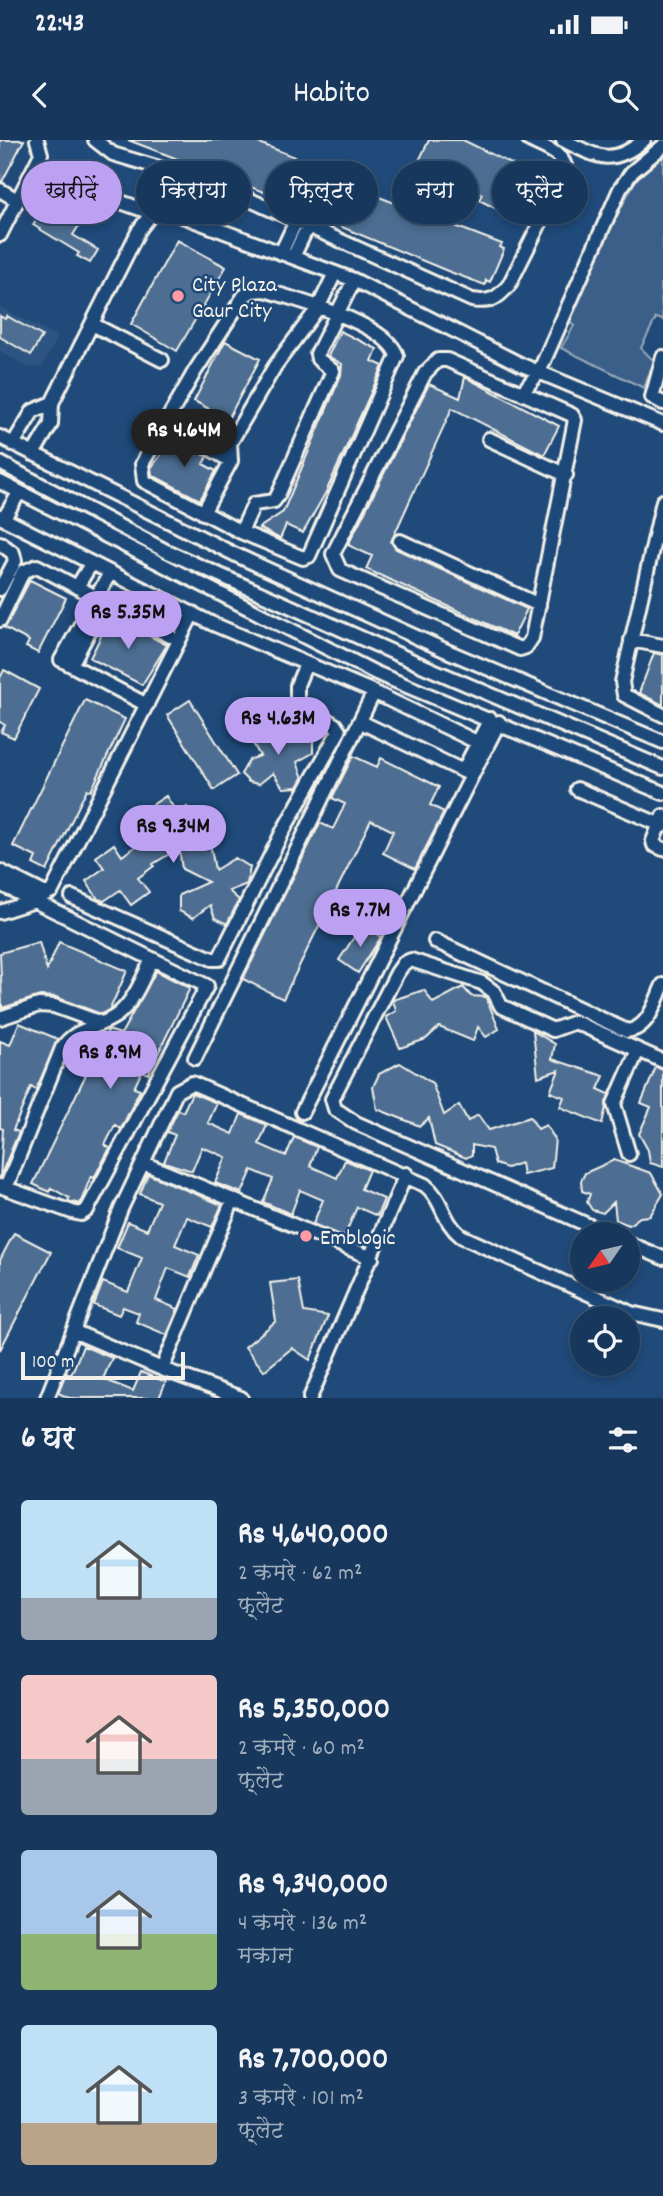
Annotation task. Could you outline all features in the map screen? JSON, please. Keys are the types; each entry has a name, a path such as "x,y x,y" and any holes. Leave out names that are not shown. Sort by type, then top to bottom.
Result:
{"street":[{"path":"37,140 41,154 38,161"},
{"path":"95,140 113,154 217,185 265,206"},
{"path":"304,224 472,300 497,299 509,285 566,171 566,163 560,156 528,140"},
{"path":"563,140 609,158 626,153 644,140"},
{"path":"517,390 539,372 620,189 632,172 663,146"},
{"path":"0,190 17,200"},
{"path":"0,235 21,193"},
{"path":"33,454 51,424 52,403 144,224"},
{"path":"207,224 354,280 522,365 663,424"},
{"path":"287,255 302,224"},
{"path":"203,513 231,461 230,443 235,433 275,366 318,308 335,273"},
{"path":"241,532 254,505 274,501 278,495 332,371 318,359 317,354 354,280"},
{"path":"265,290 318,308 337,314 388,340 397,356 309,556 296,556 241,532 144,481 142,464 244,296 252,291 265,290"},
{"path":"92,324 162,360"},
{"path":"663,357 652,397 663,404"},
{"path":"447,360 517,390 572,415 575,420 532,638 526,647 512,648 340,570 334,562 333,554 432,364 447,360"},
{"path":"517,390 522,365"},
{"path":"13,444 33,411 52,403"},
{"path":"166,422 231,461"},
{"path":"0,437 236,555 663,743"},
{"path":"489,439 566,475"},
{"path":"0,463 166,551 426,667 663,768"},
{"path":"0,482 376,673 663,793"},
{"path":"19,493 2,518 193,613 374,692 482,745"},
{"path":"663,501 622,682 624,695 663,715"},
{"path":"400,541 539,605"},
{"path":"0,543 13,552 15,561 0,589"},
{"path":"77,587 91,564"},
{"path":"0,620 23,572 37,566 170,636"},
{"path":"110,573 101,599 61,660 147,705"},
{"path":"0,871 50,893 193,613"},
{"path":"631,640 663,646"},
{"path":"72,897 212,959 219,959 283,831 339,731 335,725 298,702 297,685 306,664"},
{"path":"195,1058 374,692"},
{"path":"302,1112 494,721"},
{"path":"361,722 468,773"},
{"path":"577,789 662,822 653,841 654,845 663,849"},
{"path":"0,884 207,986 129,1126 93,1202 81,1214 3,1187 62,1048 75,1033 101,1023 126,1006 152,959"},
{"path":"0,912 35,901"},
{"path":"435,941 627,1031 635,1030 646,1022 663,985"},
{"path":"581,1222 356,1123 335,1109 332,1099 397,973 411,960 482,983 495,992 501,1006 553,1030 575,1022 663,1061"},
{"path":"0,1018 39,1005 54,1006 101,1023"},
{"path":"629,1154 614,1104 638,1050"},
{"path":"47,1398 143,1163 177,1091 192,1083 406,1174 432,1190 449,1226 461,1236 631,1313 663,1320"},
{"path":"143,1163 372,1258"},
{"path":"310,1398 406,1174"},
{"path":"162,1369 233,1200"},
{"path":"640,1248 663,1258"},
{"path":"73,1331 162,1369 241,1398"}],"shaded area":[{"path":"663,154 663,282 660,284 663,320 656,318 641,348 654,361 644,388 561,348 574,326 565,317 639,173"},
{"path":"0,307 58,337 42,367 29,368 0,351"}],"building":[{"path":"0,140 24,140 2,182 0,181"},
{"path":"128,140 251,140 303,160 265,161 265,193 251,187 251,161 183,161"},
{"path":"429,140 463,140 505,161 492,161 492,206 479,200 482,194 478,192 478,161 419,161"},
{"path":"378,197 392,202 392,224 450,224 502,244 500,247 504,249 490,282 486,280 485,285 334,224 378,224"},
{"path":"80,224 73,235 98,250 90,263 77,256 79,253 33,225"},
{"name":"City Plaza Gaur City","path":"177,240 226,267 177,351 131,324"},
{"path":"0,316 5,319 7,316 42,336 31,355 0,337"},
{"path":"340,331 377,349 372,361 383,366 326,492 303,533 286,525 280,539 259,528 283,512 341,375 342,364 328,356"},
{"path":"225,341 260,359 228,419 194,401"},
{"path":"465,377 559,426 544,455 452,408 391,542 396,549 527,609 514,636 366,569 372,556 348,545 429,384 460,398"},
{"path":"175,437 207,457 203,464 216,471 200,500 152,475 151,468"},
{"path":"30,580 66,598 38,653 26,647 29,641 5,628"},
{"path":"111,616 167,645 142,685 90,658"},
{"path":"654,653 663,655 663,705 639,693"},
{"path":"4,670 39,689 14,738 1,732 5,725 0,722 0,678"},
{"path":"85,700 125,719 91,791 87,789 47,871 33,864 36,857 13,846"},
{"path":"190,700 237,775 214,790 167,715"},
{"path":"259,725 274,728 281,747 299,731 313,737 313,753 297,762 303,778 298,787 283,788 273,773 259,784 249,782 241,774 249,760 260,756 250,738"},
{"path":"353,756 377,767 381,758 439,787 430,805 444,812 415,869 383,853 393,831 371,820 283,999 243,979 320,823 333,829 345,804 332,798"},
{"path":"166,796 177,813 187,807 191,812 195,809 205,821 199,825 203,830 195,838 211,848 215,870 235,858 250,867 247,884 229,891 239,900 227,924 215,918 210,905 193,918 179,911 179,895 208,882 182,869 179,848 153,864 154,866 138,878 149,892 131,905 120,890 104,901 98,899 86,881 104,868 96,857 114,844 122,856 147,838 145,835 160,824 149,807"},
{"path":"362,925 381,937 358,973 339,960"},
{"path":"39,942 47,970 59,942 127,971 110,1009 101,1014 56,997 40,996 2,1008 0,953"},
{"path":"156,971 190,988 148,1074 142,1071 134,1088 140,1090 121,1129 115,1125 105,1145 110,1148 94,1178 91,1176 80,1204 68,1201 69,1198 51,1188 49,1192 33,1184 91,1064 95,1066 108,1030 121,1034"},
{"path":"463,987 471,996 486,997 499,1029 486,1037 478,1027 473,1041 439,1027 426,1039 400,1048 386,1017 396,1011 393,1000 424,990 433,1003"},
{"path":"19,1023 58,1039 36,1090 31,1087 13,1130 19,1132 0,1177 3,1129 0,1128 0,1041 10,1045"},
{"path":"533,1031 555,1044 552,1059 604,1076 598,1089 609,1094 602,1124 560,1107 564,1097 550,1092 559,1070 538,1077"},
{"path":"400,1063 432,1083 444,1115 459,1105 468,1121 478,1115 489,1130 530,1117 538,1129 546,1125 555,1139 552,1168 523,1175 521,1163 507,1168 495,1164 491,1149 472,1145 472,1155 466,1158 435,1145 429,1118 420,1126 377,1109 373,1087 379,1074"},
{"path":"656,1067 663,1070 663,1167 650,1163 648,1150 639,1134 651,1107 641,1103"},
{"path":"192,1093 217,1103 208,1123 233,1134 241,1114 267,1125 259,1144 286,1156 294,1137 317,1147 310,1166 337,1178 345,1160 369,1170 361,1189 384,1199 377,1216 357,1207 344,1237 313,1224 323,1200 300,1190 291,1214 263,1202 273,1179 252,1170 242,1193 215,1183 226,1157 202,1147 192,1171 164,1162 175,1135 167,1132 178,1110 183,1112"},
{"path":"614,1160 651,1173 663,1194 650,1216 640,1217 633,1222 621,1222 616,1220 614,1202 603,1213 592,1210 587,1202 590,1194 582,1191 581,1181 585,1173"},
{"path":"148,1174 222,1205 212,1227 187,1217 175,1245 199,1255 190,1277 168,1268 156,1300 178,1309 167,1335 136,1322 139,1313 123,1307 119,1315 94,1305 103,1282 128,1292 142,1258 117,1248 128,1222 147,1230 159,1202 140,1194"},
{"path":"14,1233 51,1252 0,1350 0,1260"},
{"path":"298,1280 304,1312 328,1316 310,1360 292,1348 264,1371 245,1347 276,1321 270,1283"},
{"path":"83,1346 112,1358 103,1379 133,1391 141,1372 166,1382 159,1398 69,1398 58,1393 66,1373 71,1375"}],"place":[{"name":"City Plaza Gaur City","path":"178,296"},
{"name":"Emblogic","path":"306,1236"}]}
